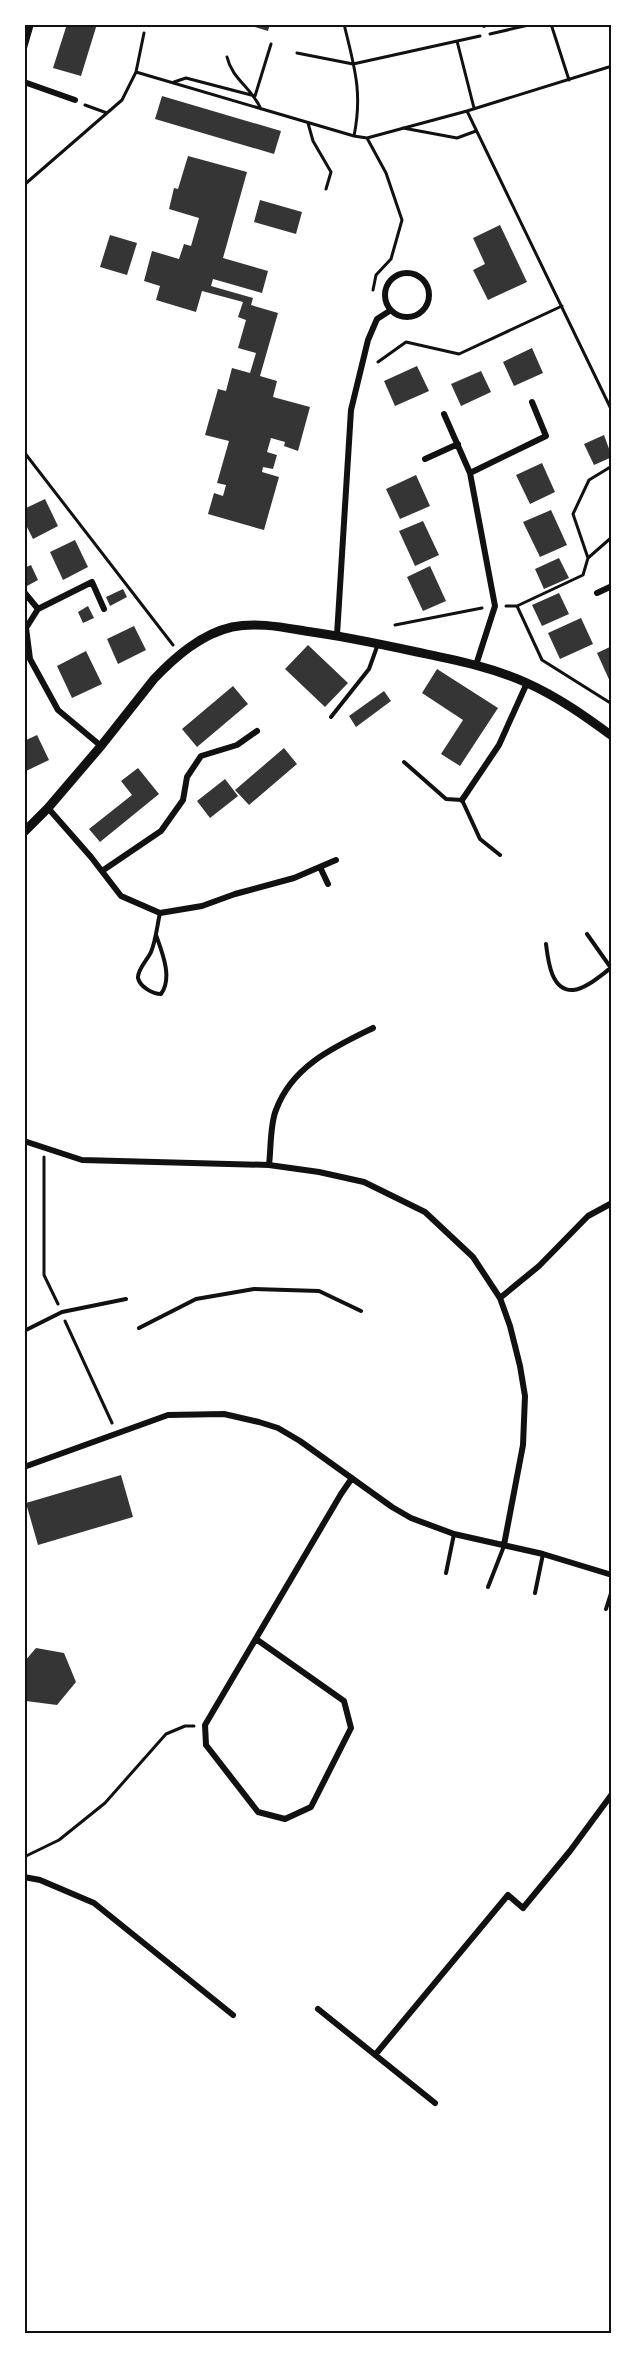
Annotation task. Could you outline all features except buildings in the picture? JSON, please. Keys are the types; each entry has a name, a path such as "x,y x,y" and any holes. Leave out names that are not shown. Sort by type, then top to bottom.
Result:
{"street":[{"path":"24,48 28,27"},
{"path":"24,82 75,100"},
{"path":"411,273 425,281 429,288 429,299 421,312 407,317 391,310 386,288 396,276 411,273"},
{"path":"337,635 351,410 368,340 377,319 391,310"},
{"path":"470,473 546,436 532,402"},
{"path":"444,414 470,473 495,606 476,665"},
{"path":"425,459 458,444"},
{"path":"101,746 58,710 27,661 26,628 38,609 92,582 104,609"},
{"path":"597,592 612,586"},
{"path":"24,592 38,609"},
{"path":"24,832 101,746 153,679 172,660 217,631 253,625 337,635 476,665 527,683 564,702 612,736"},
{"path":"462,800 499,745 527,683"},
{"path":"102,871 161,831 183,800 187,777 201,756 237,745 257,731"},
{"path":"48,807 121,896 160,913 202,906 294,878 336,860"},
{"path":"320,867 328,884"},
{"path":"269,1165 275,1110 293,1079 320,1055 373,1028"},
{"path":"24,1141 82,1160 269,1165 364,1182 425,1212 473,1257 500,1298 520,1366 525,1414 523,1445 504,1545"},
{"path":"500,1298 539,1266 588,1216 612,1203"},
{"path":"24,1467 168,1415 204,1413 241,1417 278,1428 300,1441 411,1518 454,1534 543,1554 612,1575"},
{"path":"256,1638 344,1701 351,1728 311,1807 285,1819 258,1812 206,1745 205,1725 256,1638 352,1478"},
{"path":"375,2055 508,1895 523,1908 570,1851 612,1794"},
{"path":"24,1877 40,1880 94,1903 233,2015"},
{"path":"318,2009 435,2103"}],"lane":[{"path":"331,717 369,669 378,644"},
{"path":"404,762 446,799 462,800 480,839 500,855"},
{"path":"156,935 167,977 166,988 161,994 142,986 138,978 156,935 160,913"},
{"path":"546,944 548,963 556,981 565,988 574,990 588,984 611,968 587,934"},
{"path":"139,1328 196,1299 254,1289 319,1291 361,1311"},
{"path":"24,1331 62,1312 126,1299"},
{"path":"446,1573 454,1534"},
{"path":"488,1587 504,1545"},
{"path":"535,1593 543,1554"},
{"path":"606,1609 612,1590"}],"path":[{"path":"344,24 358,84 358,116 354,136"},
{"path":"297,53 353,64 532,24"},
{"path":"551,24 569,80"},
{"path":"24,185 122,100 136,72 144,33"},
{"path":"457,41 474,108"},
{"path":"255,96 271,44"},
{"path":"227,57 230,70 255,96 261,109"},
{"path":"136,72 367,138 467,111 612,66"},
{"path":"172,83 186,78 255,96"},
{"path":"75,100 107,114"},
{"path":"467,111 612,411"},
{"path":"308,123 313,141 331,172 326,189"},
{"path":"401,128 457,138 476,131"},
{"path":"367,138 386,173 402,220 391,259 376,275 373,290"},
{"path":"378,362 406,342 459,354 562,306"},
{"path":"24,452 173,645"},
{"path":"395,625 495,606 517,606 584,575 588,558 573,514 590,480 612,466"},
{"path":"588,558 612,537"},
{"path":"517,606 542,660 612,704"},
{"path":"44,1149 44,1275 112,1423"},
{"path":"24,1857 59,1840 105,1803 166,1734 185,1726 205,1725"}]}
